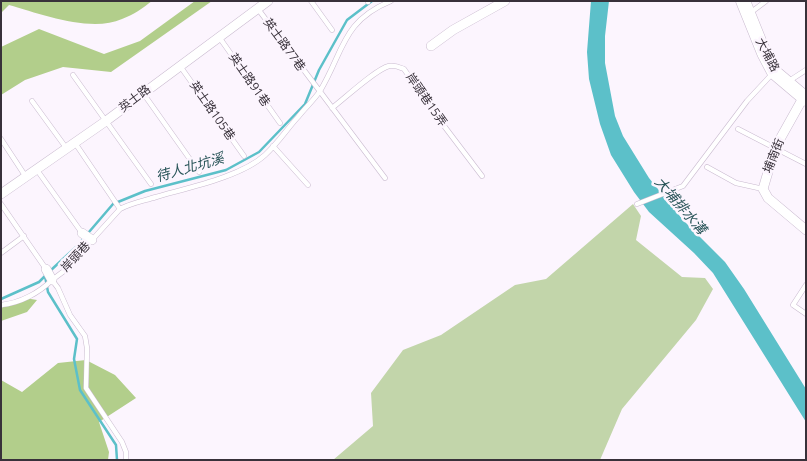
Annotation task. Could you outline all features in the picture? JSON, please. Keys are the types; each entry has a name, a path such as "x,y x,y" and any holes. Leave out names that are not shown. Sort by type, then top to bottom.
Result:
{"main road":[{"name":"大埔路","path":"746,8 760,44 774,72 804,98"}],"street":[{"name":"英士路","path":"1,194 106,121 268,1"},
{"path":"431,46 453,30 505,1"},
{"name":"埔南街","path":"804,98 775,148 763,189 768,198 806,230"},
{"path":"82,233 92,240"},
{"path":"46,269 52,280"}],"lane":[{"path":"311,1 332,30"},
{"path":"308,185 274,146 319,92 336,56 356,24 364,15 391,1"},
{"path":"746,8 766,1"},
{"name":"英士路77巷","path":"258,9 319,92"},
{"name":"英士路91巷","path":"219,37 280,123"},
{"name":"英士路105巷","path":"180,66 244,156"},
{"name":"岸頭巷15弄","path":"332,108 388,66 397,66 404,69 482,176"},
{"path":"786,83 806,70"},
{"path":"637,204 683,186 747,101 774,72"},
{"path":"73,75 152,184"},
{"path":"319,92 385,178"},
{"path":"143,93 199,172"},
{"path":"32,101 67,149"},
{"path":"738,129 806,164"},
{"path":"1,139 26,176"},
{"path":"75,143 120,209"},
{"name":"岸頭巷","path":"126,460 126,452 122,442 86,388 87,348 85,336 70,315 58,288 52,280 64,271 120,209 130,203 181,190 243,169 265,155 274,146"},
{"path":"707,167 736,183 763,189"},
{"path":"36,170 82,233"},
{"path":"1,204 46,269"},
{"path":"1,253 24,236"},
{"path":"1,305 18,302 44,288 52,280"},
{"path":"806,284 793,305 806,314"}],"green space":[{"path":"1,1 152,1 126,17 110,23 96,24 66,21 9,5 1,13"},
{"path":"195,1 212,1 111,72 63,67 25,80 1,95 1,47 39,29 104,54 140,41"},
{"path":"633,204 641,216 636,240 682,277 705,278 713,289 696,320 622,409 600,460 333,460 373,426 371,393 403,350 441,335 515,285 546,279"},
{"path":"25,298 37,300 27,312 1,321 1,308"},
{"path":"86,360 115,375 136,398 99,422 109,452 108,460 1,460 1,380 22,392 58,363"}],"water":[{"path":"591,1 609,1 605,36 605,63 615,116 623,136 649,178 683,220 725,262 744,289 806,389 806,422 713,273 649,212 611,155 600,124 589,79 587,52"}],"waterway":[{"name":"待人北坑溪","path":"50,271 77,246 113,204 145,191 226,170 259,152 305,104 319,70 347,20 372,1"},
{"name":"待人北坑溪","path":"1,299 39,282 46,275"},
{"path":"45,276 48,292 77,339 74,359 80,390 116,445 117,460"}],"water label":[{"name":"大埔排水溝","path":"680,206"}]}
